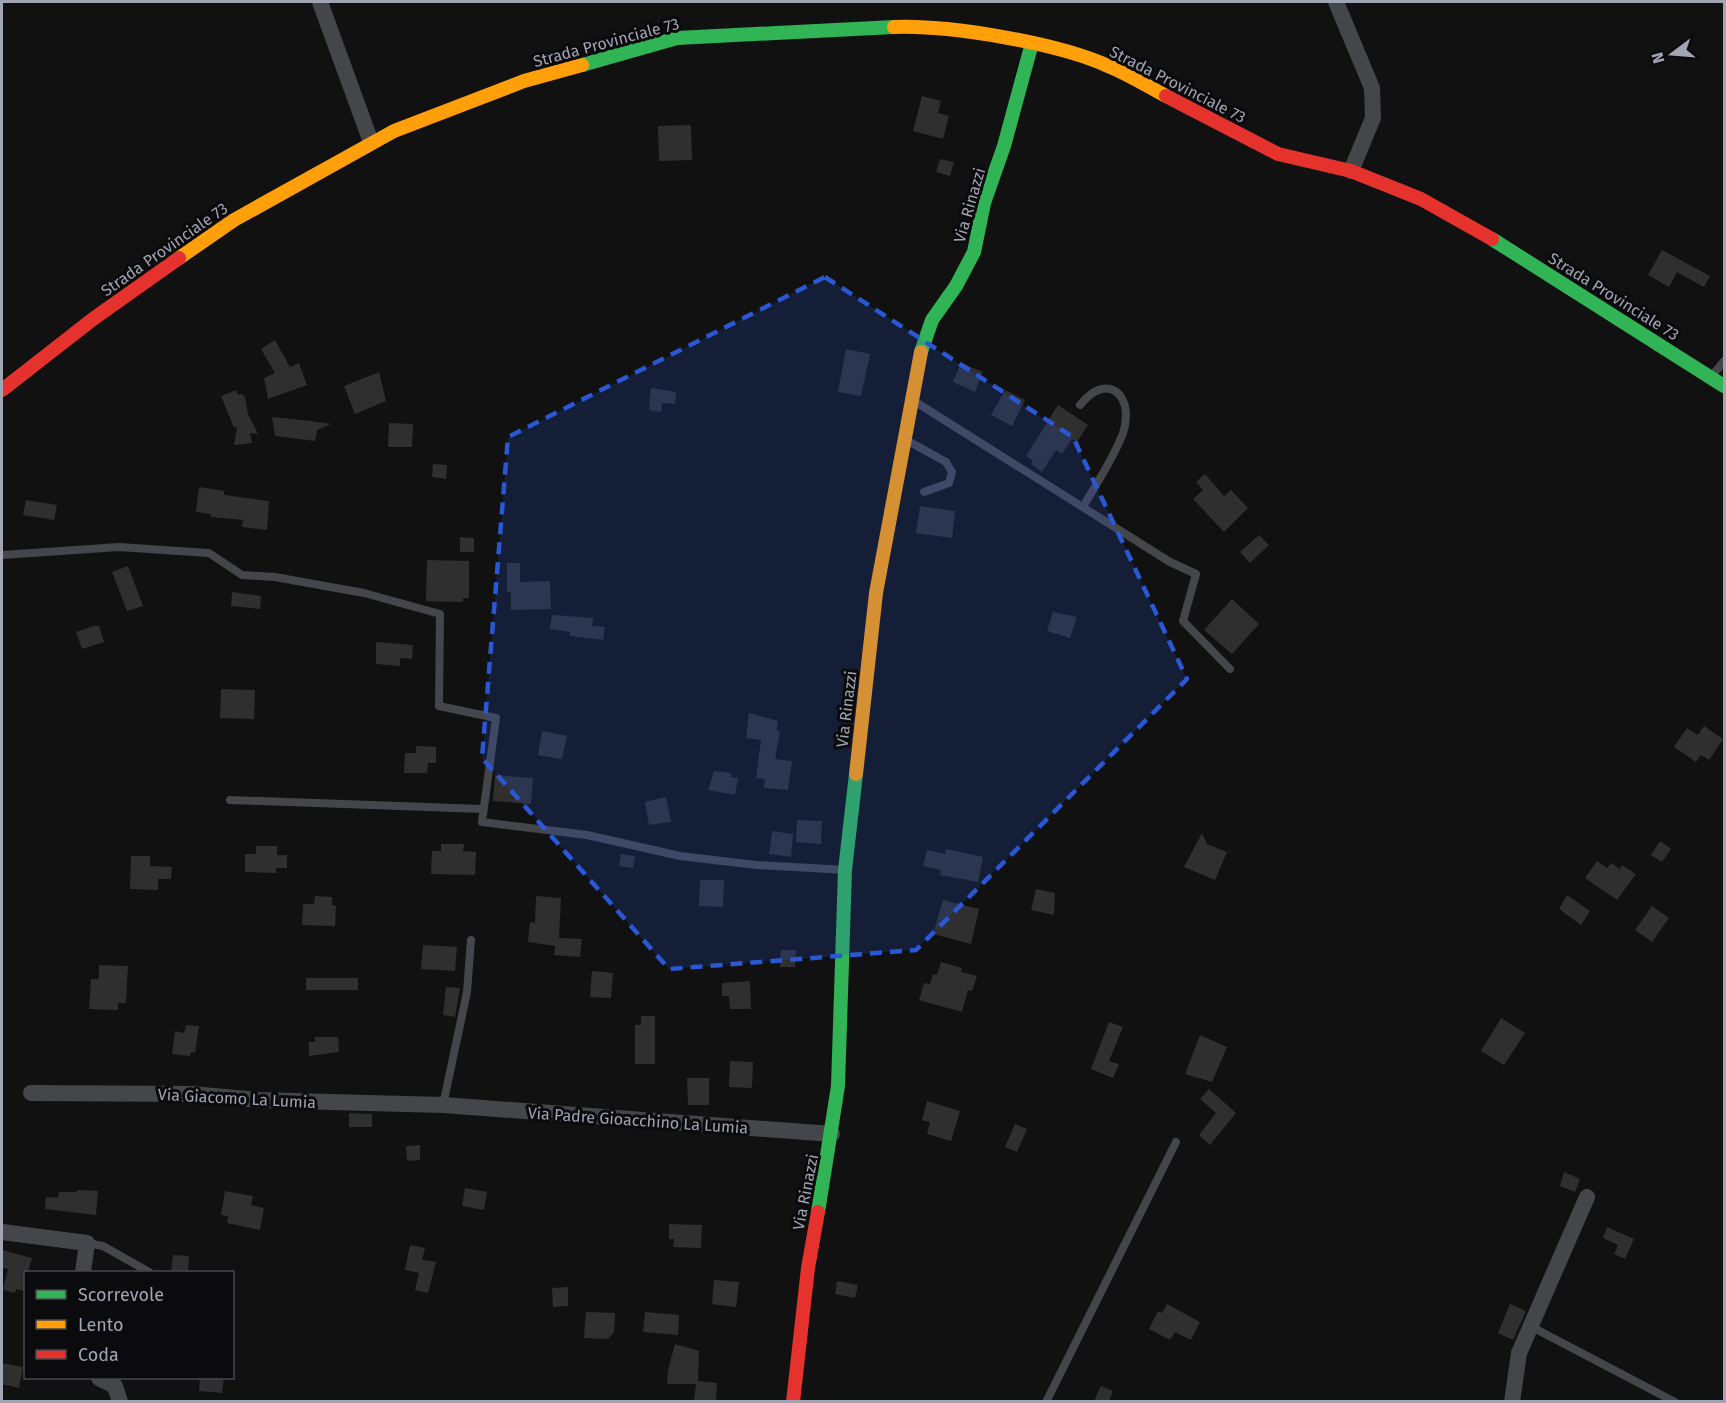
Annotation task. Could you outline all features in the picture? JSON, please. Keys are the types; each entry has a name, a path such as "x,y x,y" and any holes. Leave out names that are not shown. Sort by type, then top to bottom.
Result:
{"street":[{"path":"320,2 371,142"},
{"path":"1336,2 1372,88 1373,118 1351,171"},
{"name":"Strada Provinciale 73","path":"2,390 93,319 234,220 371,142 524,81 677,38 900,27 940,29 1032,43 1107,65 1278,154 1351,171 1420,199 1521,256 1725,386"},
{"name":"Via Rinazzi","path":"793,1401 808,1268 832,1134 838,1086 845,870 876,593 924,338 974,252 984,203 1004,146 1032,43"},
{"name":"Via Giacomo La Lumia","path":"31,1093 191,1094 258,1100 443,1105"},
{"name":"Via Padre Gioacchino La Lumia","path":"443,1105 832,1134"},
{"path":"1512,1401 1519,1353 1587,1197"},
{"path":"2,1232 87,1243 83,1271"},
{"path":"103,1379 115,1386 120,1401"}],"lane":[{"path":"1711,377 1725,360"},
{"path":"1080,405 1091,391 1104,388 1115,391 1125,402 1126,416 1122,434 1083,507"},
{"path":"912,400 1170,562 1196,574 1184,621 1230,669"},
{"path":"905,440 946,462 952,472 949,483 924,492"},
{"path":"2,555 120,547 209,553 242,575 275,576 364,593 440,614 439,705 496,718 482,808 482,822 587,835 668,854 756,865 845,870"},
{"path":"230,800 482,808"},
{"path":"443,1105 467,992 471,940"},
{"path":"1046,1401 1176,1142"},
{"path":"87,1243 103,1246 147,1271"},
{"path":"1529,1326 1675,1401"}],"highlighted area":[{"path":"825,277 1073,437 1187,679 916,950 669,969 482,758 508,437"}],"building":[{"path":"922,96 941,101 938,113 949,116 943,139 913,131"},
{"path":"691,125 692,160 659,161 658,126"},
{"path":"940,159 954,162 950,176 936,172"},
{"path":"1662,250 1710,276 1704,287 1677,272 1669,287 1648,275"},
{"path":"275,340 290,367 299,363 307,385 268,399 264,378 275,373 261,349"},
{"path":"846,349 870,354 861,396 838,392"},
{"path":"961,363 983,372 975,392 953,382"},
{"path":"379,372 386,401 355,414 344,386"},
{"path":"651,388 676,392 675,404 662,403 661,412 649,410"},
{"path":"236,390 238,395 242,394 245,397 248,414 258,434 250,433 252,443 234,445 237,427 234,428 221,396"},
{"path":"1005,390 1025,400 1012,426 991,415"},
{"path":"1058,405 1088,425 1077,442 1072,439 1062,454 1056,450 1042,472 1031,464 1033,461 1026,456"},
{"path":"272,417 331,424 317,430 315,441 275,436"},
{"path":"389,423 413,424 412,447 388,447"},
{"path":"433,464 447,465 446,479 432,477"},
{"path":"1205,474 1224,496 1231,490 1248,508 1224,532 1193,499 1203,490 1196,482"},
{"path":"199,487 224,491 224,495 269,501 267,530 242,527 243,520 211,517 211,514 196,512"},
{"path":"26,500 57,505 54,520 23,515"},
{"path":"920,506 955,511 952,538 916,533"},
{"path":"1259,535 1269,545 1250,563 1240,552"},
{"path":"460,537 474,538 474,552 460,552"},
{"path":"427,560 469,561 469,598 463,598 463,602 426,601"},
{"path":"507,563 520,563 520,582 550,581 551,609 511,610 511,592 507,592"},
{"path":"128,566 143,606 127,611 112,572"},
{"path":"232,592 261,596 260,609 231,606"},
{"path":"1232,599 1259,624 1232,654 1204,630"},
{"path":"1053,612 1077,617 1070,638 1047,631"},
{"path":"552,615 593,618 592,626 605,627 603,640 570,636 570,632 550,629"},
{"path":"99,626 104,642 82,649 76,632"},
{"path":"376,642 413,645 412,659 400,658 400,666 376,664"},
{"path":"221,689 255,690 254,719 220,718"},
{"path":"749,713 778,721 777,731 780,731 775,759 792,761 788,790 764,788 765,779 756,778 761,740 746,738"},
{"path":"1704,726 1723,739 1709,760 1701,755 1696,762 1674,747 1687,728 1698,735"},
{"path":"542,731 567,736 562,759 538,755"},
{"path":"416,746 436,747 436,763 428,763 427,773 404,773 405,753 416,753"},
{"path":"714,771 731,773 731,777 738,778 735,795 708,790"},
{"path":"495,775 533,778 531,804 493,801"},
{"path":"666,797 671,822 649,825 645,802"},
{"path":"797,820 822,821 821,844 796,842"},
{"path":"772,831 793,834 791,857 769,854"},
{"path":"1202,833 1207,844 1227,852 1215,880 1184,867"},
{"path":"1660,841 1671,849 1662,862 1651,855"},
{"path":"441,844 464,844 463,851 476,852 475,875 431,874 432,851 441,851"},
{"path":"256,846 277,846 277,855 287,855 287,868 276,868 276,873 245,872 245,854 256,854"},
{"path":"946,849 983,857 978,882 940,875 941,870 923,866 927,850 945,854"},
{"path":"621,854 635,856 633,868 619,866"},
{"path":"131,856 150,856 150,866 172,867 171,879 158,879 158,890 130,889"},
{"path":"1597,861 1607,868 1611,863 1620,869 1622,865 1636,874 1617,900 1585,878"},
{"path":"700,880 724,880 723,907 699,906"},
{"path":"1036,889 1055,893 1054,915 1031,910"},
{"path":"1567,895 1590,911 1581,925 1559,909"},
{"path":"315,896 332,897 332,905 336,906 335,926 302,925 303,904 314,904"},
{"path":"536,896 561,898 559,938 582,939 580,957 554,955 555,946 528,942 530,922 535,923"},
{"path":"943,900 979,909 971,944 933,934"},
{"path":"1652,906 1669,918 1652,942 1635,930"},
{"path":"423,945 457,947 455,971 421,969"},
{"path":"781,950 796,950 795,967 780,967"},
{"path":"941,962 962,968 961,972 977,976 972,991 968,990 962,1012 919,1000 924,983 930,984 933,974 937,975"},
{"path":"99,965 128,966 126,1003 118,1003 118,1010 89,1009 91,979 99,979"},
{"path":"592,971 613,973 611,998 590,997"},
{"path":"306,978 358,978 358,990 306,990"},
{"path":"750,981 751,1009 730,1009 729,996 722,996 722,983"},
{"path":"446,987 460,988 455,1017 443,1015"},
{"path":"641,1016 655,1016 655,1064 635,1064 635,1025 641,1025"},
{"path":"1501,1018 1525,1033 1504,1065 1481,1051"},
{"path":"1109,1022 1123,1027 1109,1061 1119,1064 1113,1078 1091,1069"},
{"path":"186,1025 199,1026 195,1053 191,1052 190,1056 172,1054 175,1031 184,1033"},
{"path":"1200,1035 1227,1047 1212,1082 1185,1074"},
{"path":"315,1037 338,1037 339,1052 309,1056 309,1042 315,1042"},
{"path":"730,1061 753,1062 752,1088 729,1087"},
{"path":"687,1078 709,1078 709,1105 688,1105"},
{"path":"1209,1089 1236,1113 1210,1145 1199,1135 1216,1113 1200,1099"},
{"path":"927,1101 960,1111 951,1141 927,1134 930,1122 922,1120"},
{"path":"349,1113 372,1114 372,1127 349,1127"},
{"path":"1015,1124 1027,1129 1017,1152 1005,1147"},
{"path":"420,1145 420,1160 407,1161 406,1146"},
{"path":"1564,1172 1580,1179 1575,1192 1560,1186"},
{"path":"465,1188 487,1192 484,1210 462,1206"},
{"path":"77,1190 98,1191 96,1215 45,1209 46,1197 58,1198 59,1192 77,1192"},
{"path":"225,1191 253,1196 251,1205 264,1208 260,1230 227,1223 228,1216 221,1215"},
{"path":"669,1224 702,1225 701,1248 673,1247 674,1239 669,1239"},
{"path":"1607,1227 1634,1239 1625,1259 1614,1254 1618,1245 1603,1238"},
{"path":"410,1245 425,1248 422,1260 436,1262 428,1293 415,1290 419,1273 405,1270"},
{"path":"2,1250 32,1258 28,1271 24,1271 24,1291 16,1289 15,1293 3,1290 8,1269 2,1268"},
{"path":"173,1255 189,1256 188,1271 171,1271"},
{"path":"714,1280 739,1282 736,1307 712,1304"},
{"path":"837,1281 858,1285 855,1298 835,1294"},
{"path":"568,1287 568,1306 553,1307 552,1288"},
{"path":"1167,1304 1200,1322 1191,1340 1175,1332 1170,1340 1149,1329 1158,1311 1162,1313"},
{"path":"1510,1304 1526,1311 1513,1340 1498,1333"},
{"path":"586,1312 615,1313 614,1332 608,1339 584,1338"},
{"path":"645,1312 679,1315 678,1335 643,1332"},
{"path":"675,1344 699,1351 698,1381 717,1383 716,1401 694,1401 696,1384 667,1384"},
{"path":"2,1363 23,1367 19,1388 2,1384"},
{"path":"200,1379 224,1379 222,1393 199,1391"},
{"path":"1101,1386 1113,1391 1109,1401 1094,1401"}],"traffic: fast":[{"path":"582,65 677,38 894,27"},
{"path":"921,352 932,320 956,286 974,252 984,203 1004,146 1032,43"},
{"path":"1492,239 1724,386"},
{"path":"818,1212 838,1086 845,870 856,774"}],"traffic: slow":[{"path":"894,27 973,32 1061,50 1115,69 1166,96"},
{"path":"179,258 234,220 394,131 524,81 582,65"},
{"path":"856,774 876,593 921,352"}],"traffic: jam":[{"path":"1166,96 1278,154 1351,171 1421,199 1492,239"},
{"path":"2,390 93,319 179,258"},
{"path":"793,1402 808,1268 818,1212"}]}
